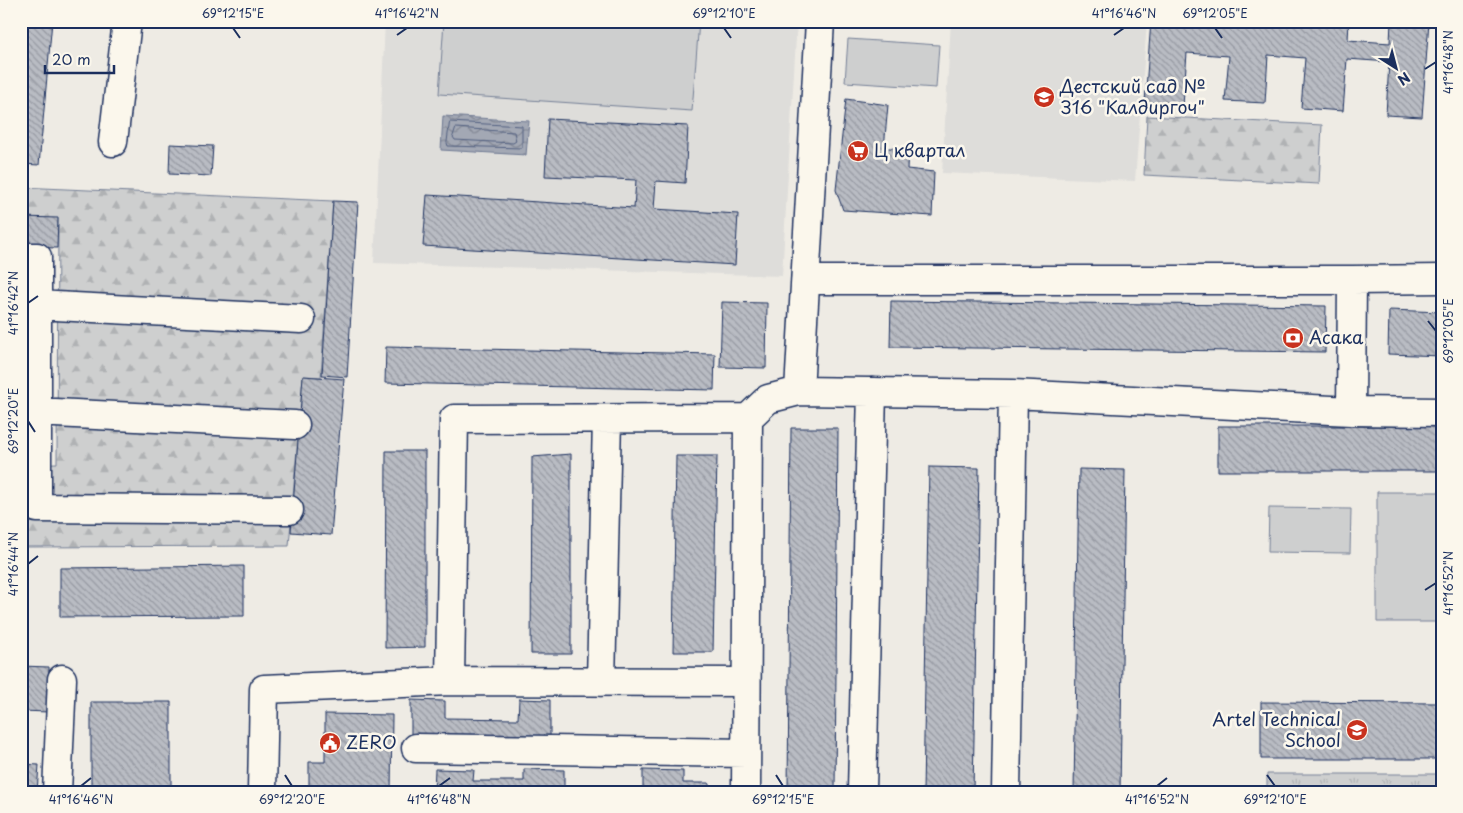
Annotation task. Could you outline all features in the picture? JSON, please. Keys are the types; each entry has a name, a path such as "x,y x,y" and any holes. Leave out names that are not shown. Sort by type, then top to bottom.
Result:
{"street":[{"path":"112,142 127,21"},
{"path":"800,391 820,21"},
{"path":"21,256 37,257 36,508 289,510"},
{"path":"806,280 1442,279"},
{"path":"1351,411 1352,280"},
{"path":"36,304 301,319"},
{"path":"450,681 454,419 748,418 768,399 800,391 1013,394 1351,411 1442,412"},
{"path":"862,790 872,392"},
{"path":"1006,792 1013,394"},
{"path":"36,412 295,425"},
{"path":"746,792 748,418"},
{"path":"601,682 607,419"},
{"path":"56,792 62,680"},
{"path":"262,792 264,689 450,681 746,682"},
{"path":"416,748 746,753"}],"shaded area":[{"path":"385,21 797,21 782,276 374,263"},
{"name":"Дестский сад № 316 \"Калдиргоч\"","path":"951,21 1147,21 1135,181 942,173"}],"green space":[{"path":"444,21 699,21 692,111 439,94"},
{"path":"848,39 939,45 936,88 845,82"},
{"path":"1147,116 1322,125 1319,184 1144,175"},
{"path":"21,187 333,201 321,377 303,376 289,546 21,547 21,464 57,463 58,219 21,217"},
{"path":"1377,492 1442,492 1442,622 1377,622"},
{"path":"1269,508 1351,509 1350,553 1268,552"},
{"path":"1267,774 1442,774 1442,792 1267,792"}],"water":[{"path":"443,116 529,121 526,155 441,150"}],"building":[{"path":"21,21 52,21 39,165 21,164"},
{"path":"1151,21 1189,21 1189,24 1232,27 1232,21 1349,21 1348,40 1390,43 1391,21 1429,21 1422,117 1386,115 1389,62 1347,59 1343,111 1301,108 1305,58 1268,55 1265,103 1225,101 1229,56 1187,53 1183,105 1145,102"},
{"path":"846,99 888,105 884,148 908,148 907,169 934,172 932,216 843,210 836,190"},
{"path":"548,119 688,126 685,183 656,181 654,209 738,214 735,265 423,246 427,195 634,208 636,180 545,176"},
{"path":"170,144 213,146 211,176 169,174"},
{"path":"333,201 358,202 347,377 322,375"},
{"path":"21,217 58,218 57,248 21,247"},
{"path":"891,301 1326,306 1325,352 890,347"},
{"path":"722,302 767,303 766,368 720,367"},
{"path":"1389,310 1442,312 1442,356 1388,354"},
{"path":"386,347 715,354 714,390 385,383"},
{"path":"303,376 344,379 331,535 291,532"},
{"path":"1218,426 1442,426 1442,471 1218,471"},
{"path":"791,428 838,428 835,792 788,792"},
{"path":"386,451 425,451 425,647 385,648"},
{"path":"571,454 571,654 531,654 532,457"},
{"path":"676,456 717,456 713,652 673,652"},
{"path":"929,467 979,468 973,792 923,792"},
{"path":"1079,469 1125,470 1120,792 1074,792"},
{"path":"244,566 244,616 60,617 60,568"},
{"path":"21,666 49,667 48,712 21,711"},
{"path":"519,699 550,700 550,742 411,740 411,700 445,701 445,718 518,719"},
{"path":"91,702 171,702 171,792 91,792"},
{"path":"1261,702 1442,703 1442,759 1261,759"},
{"path":"325,714 392,715 391,792 309,791 309,762 325,762"},
{"path":"21,764 39,765 37,792 21,792"},
{"path":"435,769 474,770 473,781 524,781 524,769 564,770 564,792 434,792"},
{"path":"643,770 683,771 683,783 709,783 709,792 643,792"}],"place":[{"name":"Дестский сад № 316 \"Калдиргоч\"","path":"1044,97"},
{"name":"Ц квартал","path":"858,151"},
{"name":"Асака","path":"1293,338"},
{"name":"Artel Technical School","path":"1357,730"},
{"name":"ZERO","path":"330,743"}]}
